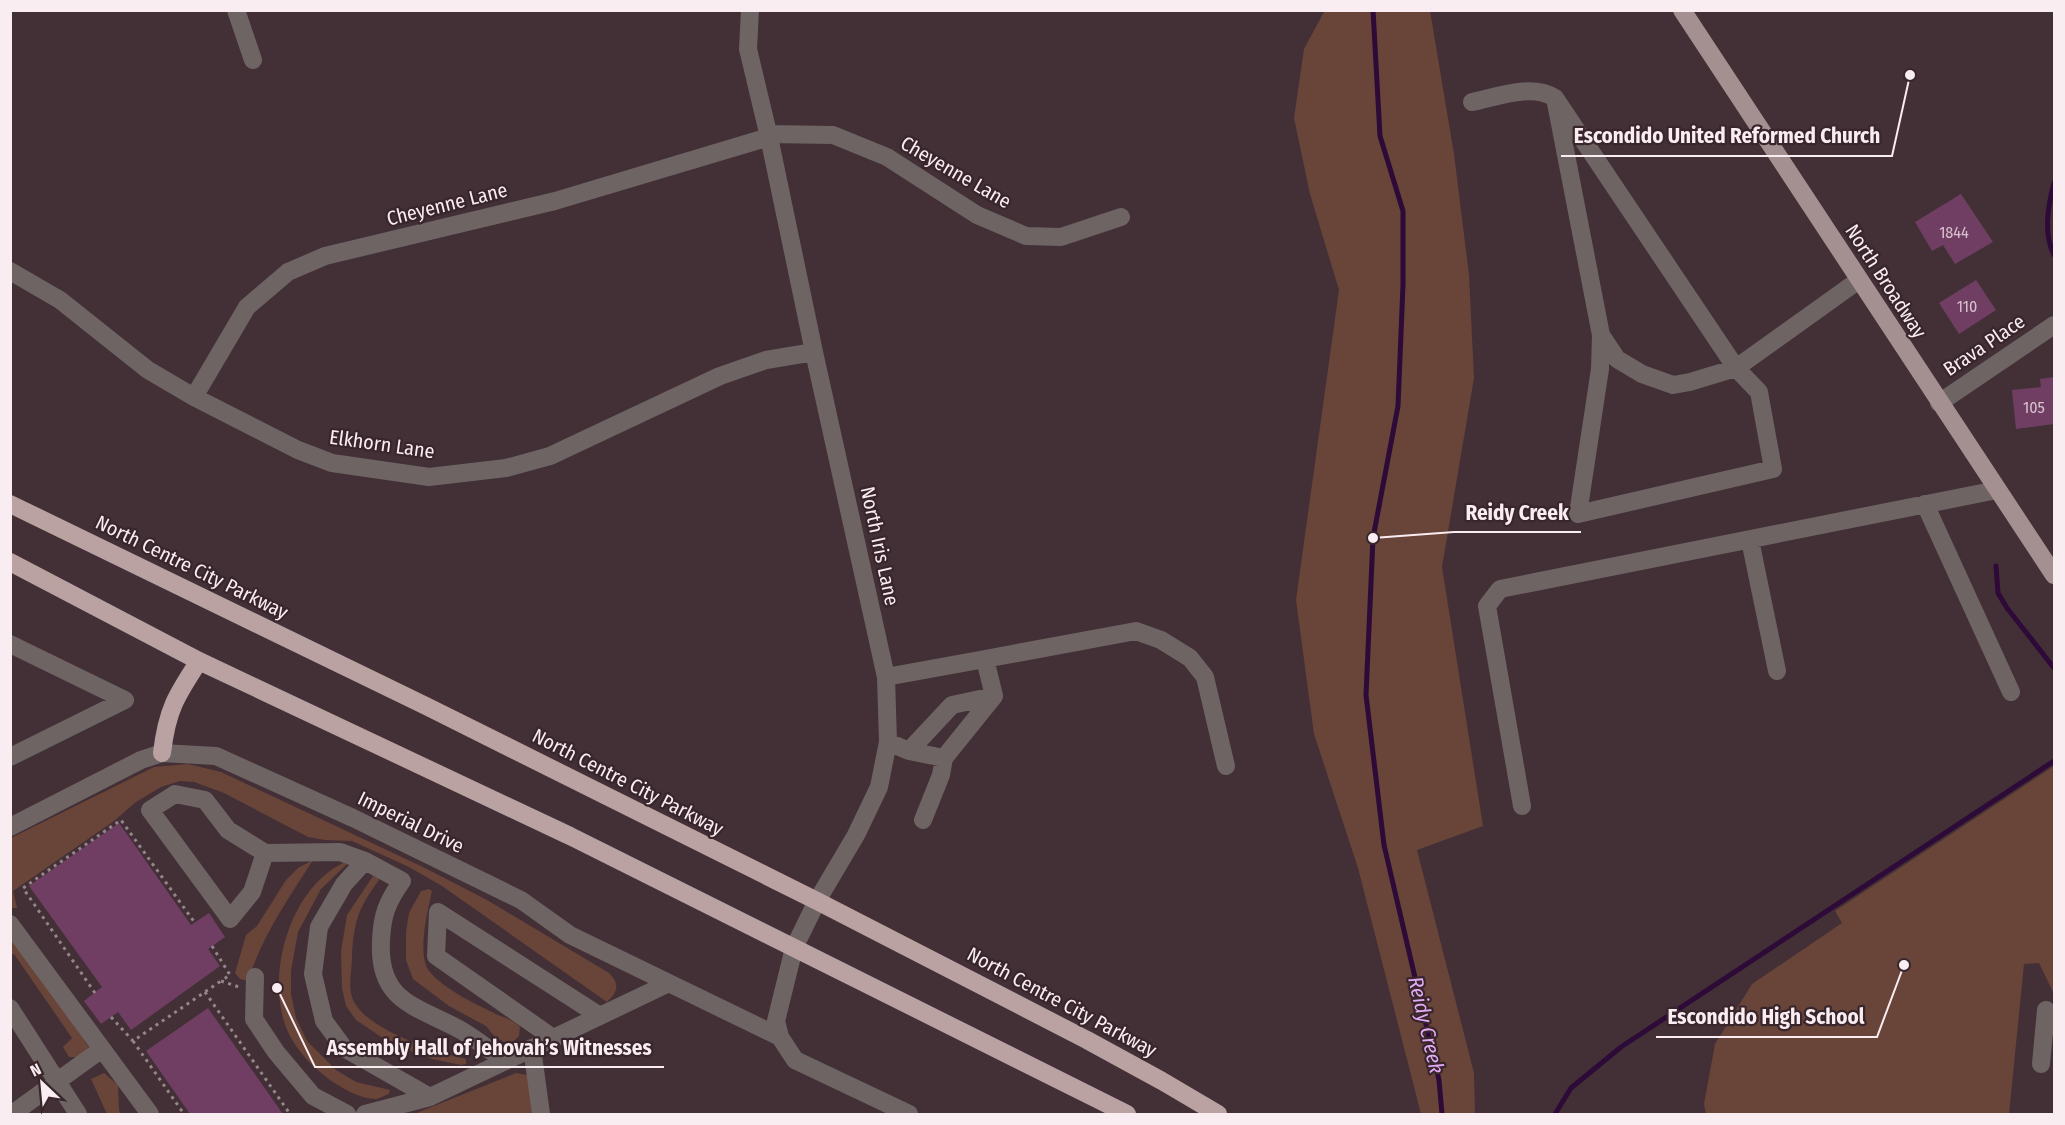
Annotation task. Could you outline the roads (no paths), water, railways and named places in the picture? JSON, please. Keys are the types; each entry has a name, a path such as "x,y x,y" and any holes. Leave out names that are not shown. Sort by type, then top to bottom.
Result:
{"highway":[{"name":"North Centre City Parkway","path":"10,504 426,706 818,901 1087,1040 1218,1114"},
{"path":"10,562 199,660 560,831 1127,1114"},
{"path":"162,753 165,726 172,703 199,660"}],"main road":[{"name":"North Broadway","path":"1682,10 1939,403 2055,575"}],"street":[{"path":"236,10 253,60"},
{"name":"North Iris Lane","path":"750,10 748,49 769,135 814,352 886,677 888,742 879,787 874,798 794,948 776,1021 780,1037"},
{"path":"1472,102 1530,91 1547,92 1555,98 1736,368 1759,392 1773,469 1578,514 1600,369 1601,335 1555,98"},
{"name":"Cheyenne Lane","path":"194,397 247,307 288,272 326,256 555,201 769,135 833,135 887,157 978,215 1026,236 1061,237 1121,217"},
{"name":"Elkhorn Lane","path":"10,271 60,300 148,370 194,397 298,450 332,463 429,477 506,468 550,456 720,376 766,360 814,352"},
{"path":"1601,335 1617,359 1642,374 1672,385 1690,382 1736,368 1859,280"},
{"name":"Brava Place","path":"1939,403 2055,325"},
{"path":"1522,806 1487,606 1500,589 1997,490"},
{"path":"1925,504 2011,692"},
{"path":"1750,540 1777,671"},
{"path":"886,677 1136,631 1161,640 1190,658 1205,677 1226,766"},
{"path":"10,644 124,700 10,756"},
{"path":"985,659 994,696"},
{"path":"909,751 952,705 994,696"},
{"path":"923,820 941,775 944,758 994,696"},
{"path":"888,742 909,751 944,758"},
{"name":"Imperial Drive","path":"10,826 141,760 162,753 216,756 521,900 570,935 780,1037"},
{"path":"265,853 252,892 230,918 150,810 175,794 205,800 228,830 265,853 340,852 365,861 402,881 388,901 382,928 380,958 386,981 406,1004 458,1029 506,1061"},
{"path":"365,861 344,884 319,927 313,974 324,1021 344,1048 430,1097"},
{"path":"553,1038 436,957 438,912 600,1016"},
{"path":"10,924 150,1114"},
{"path":"365,1114 430,1097 669,983"},
{"path":"255,985 254,1019 276,1052 313,1096 347,1114"},
{"path":"10,1008 78,1114"},
{"path":"2041,1064 2046,1010 2055,1026"},
{"path":"780,1037 795,1060 909,1114"},
{"path":"532,1048 541,1114"},
{"path":"12,1113 102,1049"}],"waterway":[{"name":"Reidy Creek","path":"1373,10 1380,136 1403,211 1403,285 1398,406 1373,538 1366,695 1384,845 1439,1080 1442,1114"},
{"path":"2054,183 2048,210 2049,238 2054,255"},
{"path":"1996,566 1998,593 2054,668"},
{"path":"1555,1114 1571,1088 1621,1047 2054,761"}],"place":[{"name":"Escondido United Reformed Church","path":"1910,75"},
{"name":"Reidy Creek","path":"1373,538"},
{"name":"Escondido High School","path":"1904,965"},
{"name":"Assembly Hall of Jehovah’s Witnesses","path":"277,988"}]}
